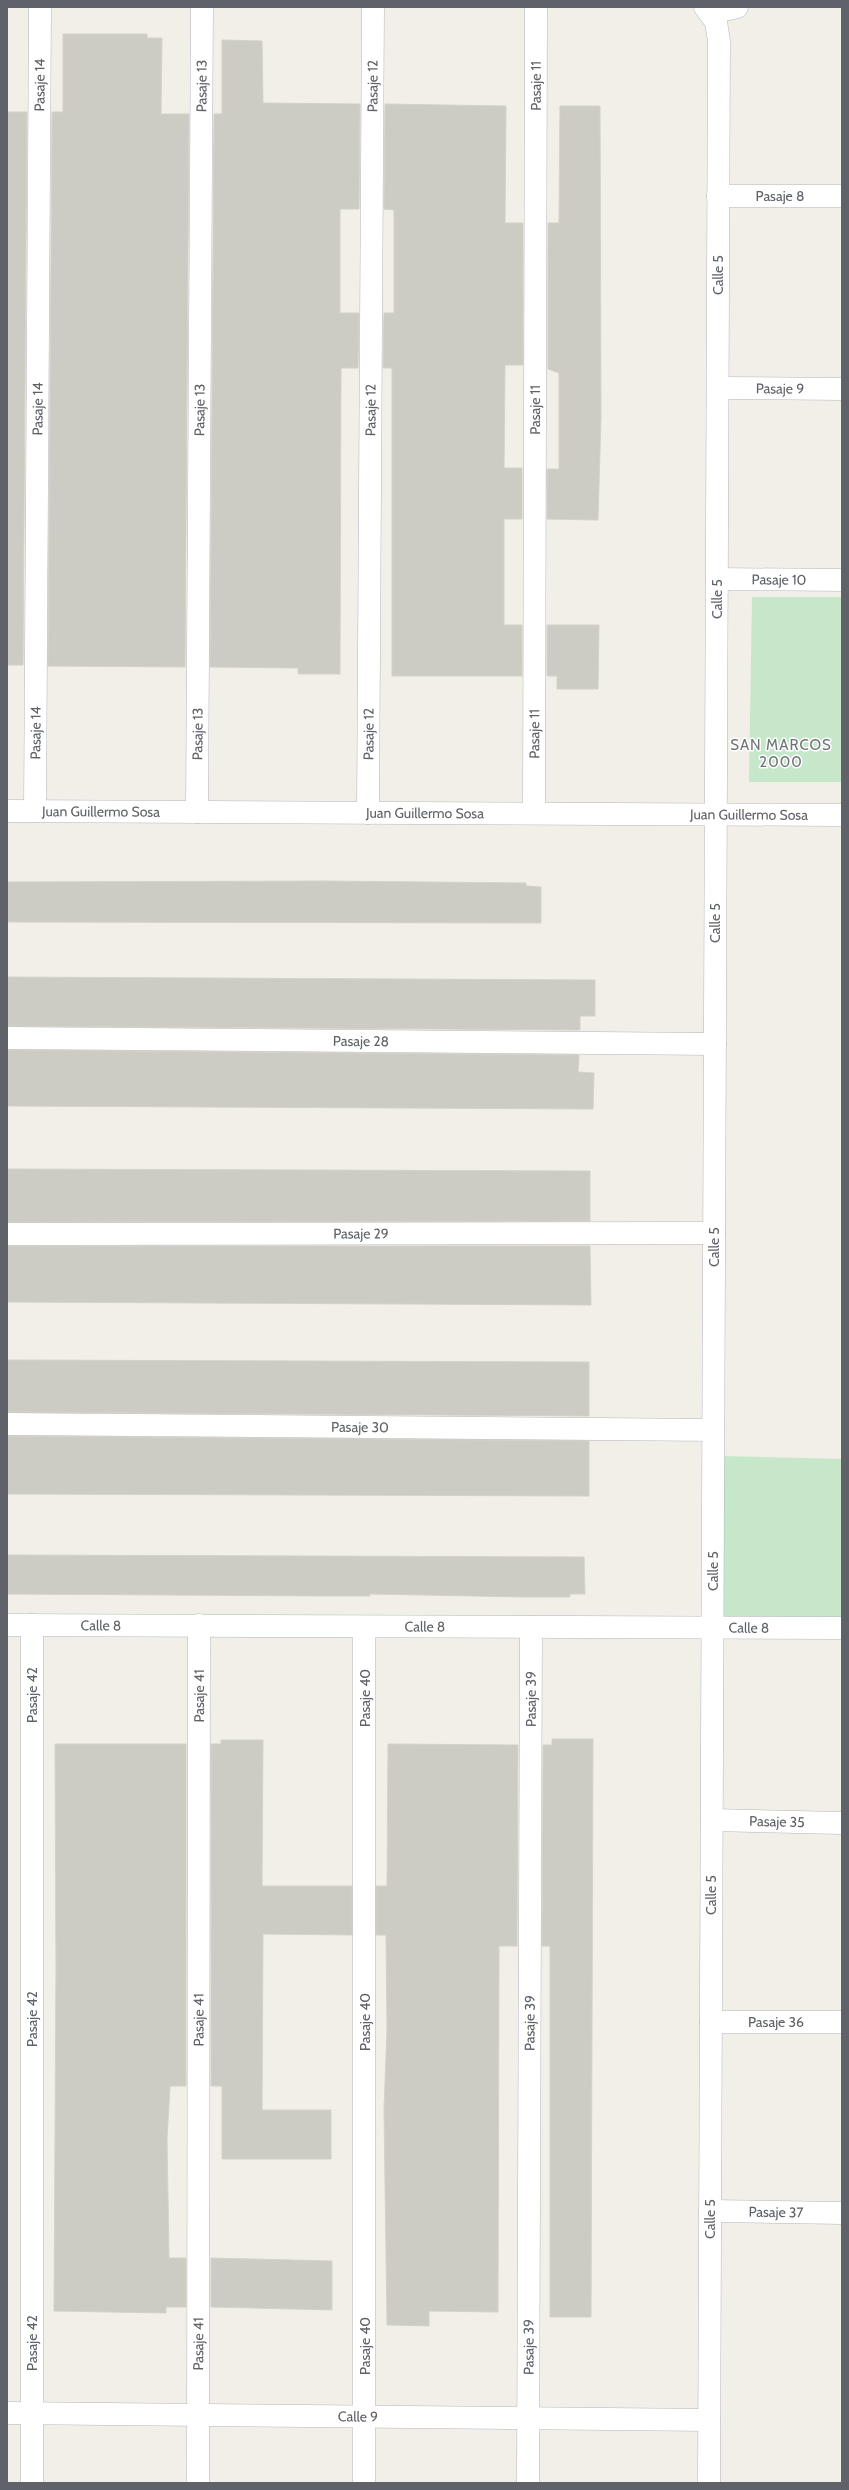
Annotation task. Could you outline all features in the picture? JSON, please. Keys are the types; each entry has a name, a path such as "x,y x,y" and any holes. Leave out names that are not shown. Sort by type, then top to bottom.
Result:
{"street":[{"name":"Pasaje 14","path":"35,811 40,7"},
{"name":"Pasaje 13","path":"197,812 202,7"},
{"name":"Pasaje 12","path":"368,813 373,7"},
{"name":"Pasaje 11","path":"534,813 536,7"},
{"path":"708,10 737,7"},
{"name":"Calle 5","path":"708,10 716,22 719,36 709,2483"},
{"name":"Pasaje 8","path":"718,196 842,196"},
{"name":"Pasaje 9","path":"718,388 842,389"},
{"name":"Pasaje 10","path":"717,579 842,580"},
{"name":"Juan Guillermo Sosa","path":"7,811 842,814"},
{"name":"Pasaje 28","path":"7,1038 715,1044"},
{"name":"Pasaje 29","path":"7,1234 714,1234"},
{"name":"Pasaje 30","path":"7,1424 713,1430"},
{"name":"Calle 8","path":"7,1625 842,1628"},
{"name":"Pasaje 42","path":"32,1625 32,2483"},
{"name":"Pasaje 41","path":"198,2483 199,1625"},
{"name":"Pasaje 40","path":"364,1627 364,2483"},
{"name":"Pasaje 39","path":"528,2483 531,1627"},
{"name":"Pasaje 35","path":"712,1820 842,1823"},
{"name":"Pasaje 36","path":"711,2022 842,2022"},
{"name":"Pasaje 37","path":"710,2211 842,2214"},
{"name":"Calle 9","path":"7,2413 709,2420"}],"green space":[{"path":"752,597 842,597 842,782 749,782"},
{"path":"722,1456 842,1459 842,1619 720,1618"}],"building":[{"path":"63,34 147,34 147,38 162,38 161,114 189,114 185,667 48,666 52,112 63,112"},
{"path":"222,40 262,41 263,103 360,104 359,209 340,209 340,313 359,313 358,368 341,368 340,674 298,674 298,668 210,667 214,114 222,114"},
{"path":"385,104 506,106 505,223 523,223 523,365 505,365 504,468 522,468 522,519 504,519 504,625 522,625 522,676 392,676 392,368 383,368 384,313 394,313 394,210 384,209"},
{"path":"560,106 600,106 601,417 598,520 547,519 547,469 559,469 559,373 548,369 548,223 559,223"},
{"path":"7,112 27,112 23,665 7,665"},
{"path":"547,625 599,625 598,689 557,689 557,676 547,676"},
{"path":"325,881 526,883 526,886 541,887 541,923 7,922 7,882"},
{"path":"7,977 595,980 595,1016 580,1016 580,1030 7,1026"},
{"path":"7,1050 579,1055 578,1072 594,1073 593,1109 7,1106"},
{"path":"7,1169 590,1171 590,1221 7,1222"},
{"path":"7,1246 590,1246 591,1305 7,1302"},
{"path":"7,1360 589,1362 589,1416 7,1412"},
{"path":"7,1436 589,1441 589,1496 7,1494"},
{"path":"7,1555 584,1557 585,1594 570,1594 570,1597 523,1597 370,1594 370,1596 322,1596 7,1594"},
{"path":"552,1739 593,1739 591,2317 550,2317 550,1946 542,1946 543,1745 552,1745"},
{"path":"221,1740 263,1740 262,1886 352,1886 352,1935 263,1934 262,2110 331,2110 331,2159 222,2159 222,2086 211,2086 211,1744 221,1744"},
{"path":"55,1744 186,1744 186,2086 170,2086 167,2139 169,2258 186,2258 186,2307 166,2307 166,2313 54,2311 56,1966"},
{"path":"388,1744 518,1745 517,1946 499,1946 498,2312 429,2311 429,2326 387,2325 384,2110 387,2029 386,1935 376,1935 376,1886 387,1886"},
{"path":"211,2258 332,2261 332,2310 211,2307"}],"district":[{"name":"SAN MARCOS 2000","path":"781,754"}]}
